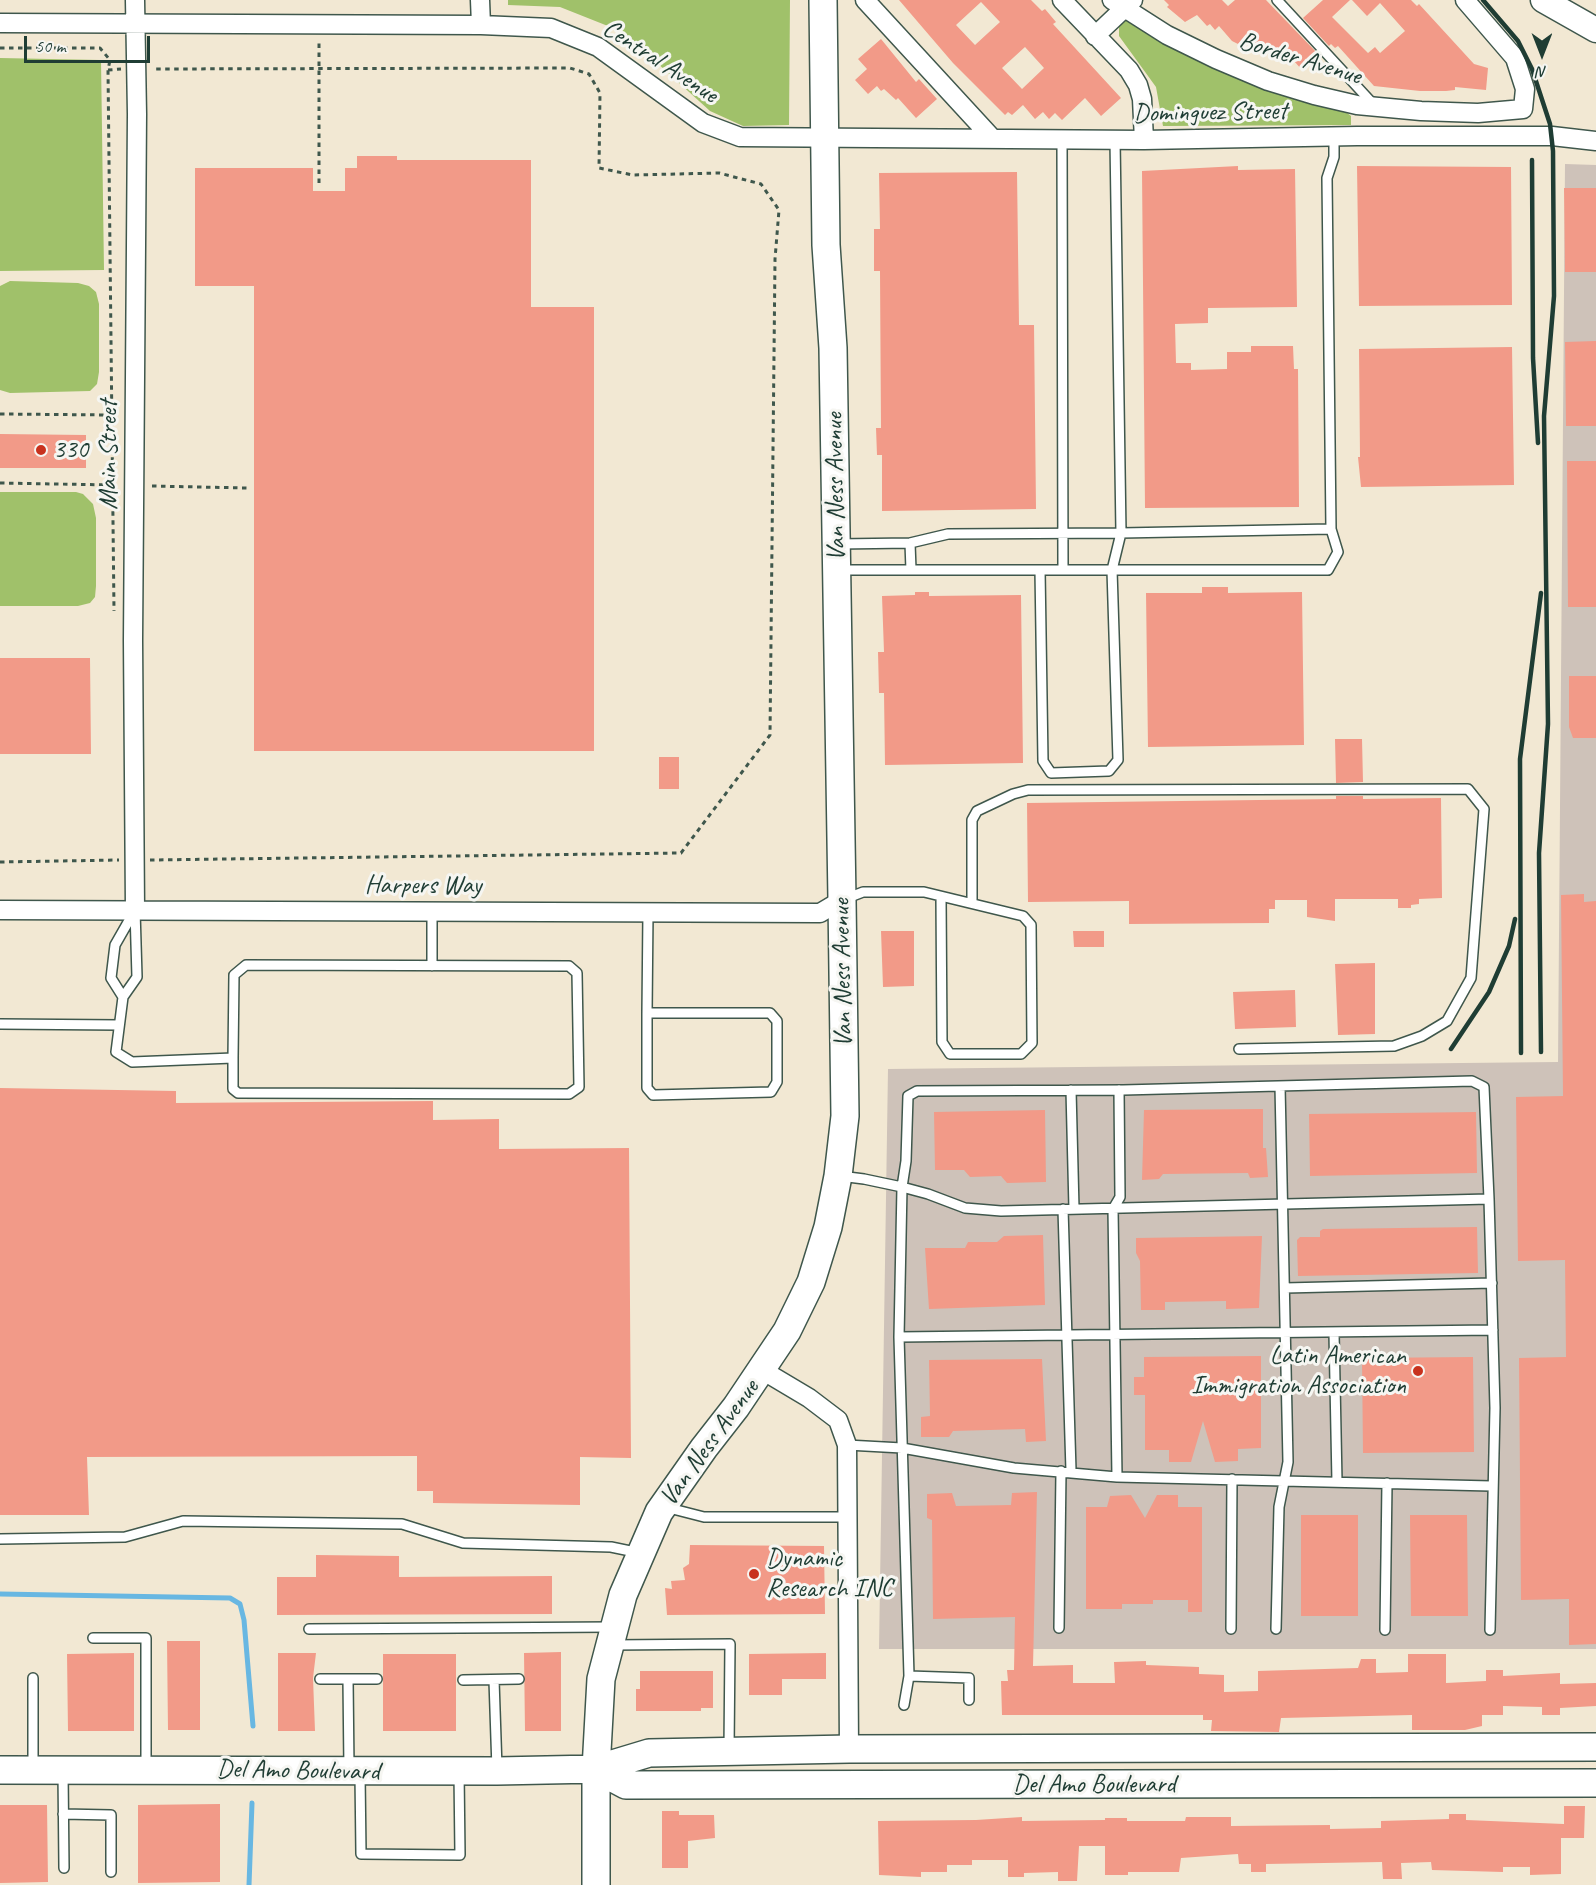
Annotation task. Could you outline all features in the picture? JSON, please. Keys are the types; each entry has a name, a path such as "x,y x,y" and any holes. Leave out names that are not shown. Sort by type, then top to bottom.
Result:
{"main road":[{"name":"Van Ness Avenue","path":"596,1885 596,1769 601,1679 623,1594 663,1506 787,1332 811,1282 828,1227 838,1176 845,1116 837,544 833,348 826,245 823,0"},
{"name":"Del Amo Boulevard","path":"0,1770 459,1772 596,1769 649,1753 849,1749 1596,1747"},
{"name":"Del Amo Boulevard","path":"596,1769 626,1785 1596,1783"}],"street":[{"name":"Main Street","path":"135,0 133,640 126,860 135,910"},
{"path":"480,0 480,25"},
{"path":"865,0 993,140"},
{"path":"1062,0 1129,70 1138,85 1142,99 1144,140"},
{"name":"Border Avenue","path":"1123,3 1186,44 1268,81 1357,105 1478,113 1523,109 1525,89 1515,58 1465,0"},
{"path":"1543,0 1596,30"},
{"path":"1095,36 1123,3"},
{"name":"Central Avenue","path":"0,23 480,25 551,28 598,47 703,123 740,137 825,140"},
{"path":"1357,105 1357,136"},
{"name":"Dominguez Street","path":"825,140 1552,136 1596,141"},
{"name":"Harpers Way","path":"0,910 820,913 842,900"},
{"path":"762,1370 809,1398 838,1420 846,1445 849,1749"}],"lane":[{"path":"1277,0 1376,107"},
{"path":"837,570 1328,570 1338,552 1331,529 1327,178 1334,157 1334,137"},
{"path":"1062,140 1063,570"},
{"path":"1040,570 1043,762 1051,773 1109,771 1118,760 1112,570 1121,533 1115,140"},
{"path":"837,544 910,543 948,534 1331,529"},
{"path":"910,543 911,570"},
{"path":"972,902 972,820 977,811 1013,794 1028,790 1468,789 1484,809 1471,978 1447,1022 1422,1036 1394,1046 1239,1049"},
{"path":"842,900 863,892 924,892 1023,916 1031,925 1032,1043 1021,1054 950,1054 942,1042 941,897"},
{"path":"123,997 111,978 115,945 135,910"},
{"path":"135,910 137,977 123,997 116,1053 132,1062 233,1058"},
{"path":"432,911 432,966"},
{"path":"647,1013 770,1013 777,1021 777,1082 771,1092 653,1095 647,1088 647,1013 648,912"},
{"path":"246,965 569,966 577,973 579,1088 569,1094 238,1093 234,1089 233,1058 234,975 246,965"},
{"path":"0,1024 119,1024"},
{"path":"904,1705 909,1676 899,1337 902,1187 906,1161 908,1096 917,1091 1119,1090 1472,1081 1484,1087 1492,1283 1494,1408 1490,1630"},
{"path":"1276,1629 1279,1507 1282,1480 1288,1462 1280,1086"},
{"path":"1071,1090 1074,1209"},
{"path":"1117,1477 1113,1335 1113,1209 1120,1197 1119,1090"},
{"path":"838,1176 902,1187 965,1208 1001,1211 1489,1199"},
{"path":"1059,1628 1066,1471 1067,1337 1063,1209"},
{"path":"1285,1288 1492,1283"},
{"path":"899,1337 1067,1337 1493,1330"},
{"path":"1334,1333 1337,1482"},
{"path":"846,1445 902,1448 1014,1468 1117,1477 1491,1486"},
{"path":"1231,1629 1232,1479"},
{"path":"1385,1630 1387,1483"},
{"path":"663,1506 704,1517 847,1517"},
{"path":"0,1539 125,1537 183,1521 402,1524 463,1543 611,1547 641,1553"},
{"path":"309,1629 612,1636 730,1644 729,1751"},
{"path":"93,1638 146,1638 146,1770"},
{"path":"909,1676 969,1678 969,1700"},
{"path":"33,1678 33,1770"},
{"path":"320,1679 377,1679"},
{"path":"348,1679 361,1854 460,1855 459,1772"},
{"path":"463,1680 519,1679"},
{"path":"494,1680 497,1771"},
{"path":"63,1770 64,1868"},
{"path":"63,1814 111,1815 111,1872"}],"path":[{"path":"319,183 320,25"},
{"path":"0,48 100,48 110,60 108,70 114,619"},
{"path":"0,862 681,853 770,735 775,259 779,210 761,184 719,173 633,175 600,168 600,93 590,74 570,69 108,70"},
{"path":"0,414 112,415"},
{"path":"117,848 126,860"}],"shaded area":[{"path":"1565,164 1596,165 1596,1649 879,1649 888,1069 1558,1062"}],"green space":[{"path":"508,0 790,0 789,125 743,126 710,111 623,32 560,7 508,5"},
{"path":"1124,21 1132,21 1346,112 1351,116 1351,125 1163,126 1156,87 1119,36 1119,27"},
{"path":"0,58 101,60 104,270 0,271"},
{"path":"10,281 78,283 89,286 96,292 99,304 99,372 97,384 90,391 10,393 0,390 0,286"},
{"path":"0,492 76,492 83,494 93,504 96,518 96,586 95,597 90,603 78,606 0,606"}],"building":[{"path":"899,0 1031,0 1042,11 1045,9 1056,22 1053,24 1121,98 1101,116 1085,98 1062,120 1055,113 1049,119 1043,112 1035,119 1023,105 1012,115 1008,112 1005,115 953,63","holes":["981,2 1000,22 975,45 956,25","1025,47 1044,68 1022,89 1002,68"]},
{"path":"1164,0 1222,0 1228,6 1235,0 1266,0 1319,55 1302,70 1294,61 1289,65 1269,43 1257,53 1244,38 1238,44 1232,41 1219,26 1215,30 1210,24 1207,26 1197,15 1185,22 1167,7 1169,5"},
{"path":"1323,0 1350,0 1332,17 1368,53 1375,47 1380,53 1405,31 1380,3 1367,16 1352,0 1411,0 1417,6 1419,4 1474,64 1488,68 1486,90 1455,87 1455,90 1420,91 1374,86 1338,46 1335,48 1331,44 1329,46 1303,18"},
{"path":"881,39 916,82 919,79 937,99 916,118 898,98 896,100 884,89 881,91 877,86 868,94 855,80 867,69 858,59"},
{"path":"357,156 397,156 397,160 531,160 531,307 594,307 594,751 254,751 254,286 195,286 195,168 313,168 313,191 345,191 345,168 357,168"},
{"path":"1238,166 1238,170 1295,169 1297,307 1208,308 1208,323 1175,324 1176,363 1191,363 1191,370 1227,369 1227,352 1251,352 1251,346 1293,346 1294,369 1298,369 1299,507 1145,508 1142,171"},
{"path":"1357,166 1511,167 1512,305 1359,306"},
{"path":"1017,172 1019,325 1034,325 1036,509 882,511 882,455 877,455 876,428 881,428 880,271 874,271 874,229 880,229 879,173"},
{"path":"1564,188 1596,188 1596,272 1565,272"},
{"path":"1596,341 1596,426 1566,426 1565,342"},
{"path":"1512,347 1514,485 1361,487 1358,457 1360,457 1359,349"},
{"name":"330","path":"0,434 86,435 86,468 0,468"},
{"path":"1567,461 1596,461 1596,607 1568,607"},
{"path":"1202,587 1228,587 1228,593 1302,592 1304,745 1148,747 1146,593 1202,593"},
{"path":"915,592 929,592 929,596 1021,595 1023,763 885,765 884,693 879,693 878,652 884,652 882,596 915,595"},
{"path":"0,658 90,658 91,754 0,754"},
{"path":"1569,676 1596,676 1596,738 1573,738 1569,727"},
{"path":"1335,739 1362,739 1363,782 1336,783"},
{"path":"659,757 679,757 679,789 659,789"},
{"path":"1336,796 1363,796 1363,799 1441,798 1442,898 1419,899 1419,904 1411,905 1411,908 1398,908 1398,899 1335,899 1335,921 1307,917 1307,900 1275,900 1275,909 1269,909 1269,923 1129,924 1129,901 1028,902 1027,803 1336,799"},
{"path":"1584,894 1584,902 1596,901 1596,1644 1569,1645 1569,1599 1521,1600 1519,1358 1566,1357 1565,1260 1518,1261 1516,1097 1563,1096 1561,895"},
{"path":"881,931 914,931 914,986 883,987"},
{"path":"1073,931 1104,931 1104,947 1074,947"},
{"path":"1375,963 1375,1034 1338,1035 1335,964"},
{"path":"1295,990 1296,1027 1235,1029 1233,992"},
{"path":"0,1088 176,1091 176,1103 433,1101 433,1120 499,1119 499,1149 629,1148 631,1458 580,1457 580,1505 433,1503 433,1491 417,1491 417,1456 87,1457 89,1515 0,1515"},
{"path":"1263,1109 1263,1148 1266,1148 1268,1177 1250,1178 1248,1173 1163,1174 1159,1179 1142,1180 1144,1110"},
{"path":"1045,1110 1046,1182 1007,1183 1001,1176 970,1177 964,1170 935,1170 934,1112"},
{"path":"1476,1112 1477,1173 1310,1176 1309,1114"},
{"path":"1477,1227 1478,1273 1298,1276 1297,1240 1300,1237 1320,1237 1320,1231 1323,1229"},
{"path":"1043,1235 1045,1305 929,1309 925,1248 965,1248 968,1242 997,1242 1004,1236"},
{"path":"1262,1236 1259,1308 1226,1309 1226,1301 1165,1302 1165,1310 1141,1310 1140,1261 1136,1253 1136,1238"},
{"path":"1261,1356 1261,1448 1238,1449 1238,1461 1215,1462 1203,1421 1191,1462 1169,1462 1169,1450 1145,1450 1145,1395 1134,1395 1134,1377 1144,1377 1144,1357"},
{"path":"1473,1357 1474,1452 1363,1453 1362,1358"},
{"path":"1042,1359 1046,1441 1026,1442 1025,1429 953,1431 949,1437 921,1437 921,1417 930,1416 929,1360"},
{"path":"1037,1492 1033,1666 1073,1665 1073,1683 1115,1683 1114,1662 1146,1661 1146,1665 1199,1667 1199,1674 1224,1675 1224,1692 1258,1691 1258,1671 1358,1668 1361,1659 1376,1659 1376,1673 1408,1672 1408,1654 1446,1654 1446,1683 1486,1681 1486,1670 1503,1670 1503,1676 1560,1673 1560,1684 1596,1683 1596,1706 1560,1708 1560,1715 1542,1715 1542,1707 1503,1706 1503,1715 1482,1715 1482,1726 1465,1730 1412,1730 1412,1715 1281,1718 1279,1732 1211,1731 1212,1720 1203,1720 1203,1715 1002,1715 1001,1681 1008,1681 1007,1670 1014,1670 1015,1617 933,1619 932,1520 927,1518 927,1494 952,1493 956,1506 1011,1505 1012,1493"},
{"path":"1131,1495 1145,1518 1157,1495 1178,1495 1178,1507 1202,1507 1202,1612 1188,1612 1188,1600 1153,1600 1153,1604 1122,1604 1122,1609 1086,1609 1086,1507 1107,1507 1110,1496"},
{"path":"1301,1515 1358,1515 1358,1616 1301,1616"},
{"path":"1410,1515 1467,1515 1468,1616 1411,1616"},
{"name":"Dynamic Research INC","path":"690,1545 824,1546 825,1614 667,1615 665,1588 672,1589 671,1581 685,1580 683,1568 689,1564"},
{"path":"316,1555 399,1556 399,1577 552,1576 552,1614 277,1615 277,1577 316,1577"},
{"path":"167,1641 200,1641 200,1730 168,1730"},
{"path":"561,1652 561,1731 525,1731 524,1653"},
{"path":"134,1653 134,1731 68,1731 67,1654"},
{"path":"278,1653 316,1653 313,1678 315,1731 278,1731"},
{"path":"826,1653 826,1679 782,1679 782,1695 749,1695 749,1654"},
{"path":"383,1654 456,1654 456,1731 383,1731"},
{"path":"640,1671 713,1671 713,1708 701,1708 701,1711 636,1711 636,1689 640,1689"},
{"path":"220,1804 220,1882 138,1883 138,1805"},
{"path":"0,1805 47,1805 48,1882 0,1883"},
{"path":"1564,1806 1585,1806 1584,1838 1561,1838 1561,1874 1530,1875 1530,1867 1503,1867 1503,1872 1432,1870 1431,1862 1401,1863 1402,1879 1383,1879 1382,1862 1266,1864 1266,1872 1251,1872 1251,1864 1239,1864 1238,1854 1181,1858 1179,1872 1128,1872 1128,1875 1105,1875 1105,1846 1079,1846 1077,1881 1058,1881 1058,1872 1024,1873 1024,1877 1008,1877 1008,1860 972,1860 972,1865 947,1865 947,1872 921,1872 921,1877 879,1875 878,1821 1022,1817 1022,1821 1127,1818 1127,1821 1185,1821 1186,1817 1231,1817 1231,1826 1330,1825 1330,1829 1381,1828 1381,1821 1449,1819 1449,1814 1466,1814 1466,1820 1564,1824"},
{"path":"662,1811 679,1811 679,1815 714,1815 715,1838 688,1841 688,1868 662,1868"}],"waterway":[{"path":"0,1594 230,1598 240,1604 244,1620 253,1726"},
{"path":"249,1885 252,1803"}],"railway":[{"path":"1483,0 1518,41 1532,69 1550,124 1553,151 1554,296 1544,416 1548,724 1539,853 1541,1052"},
{"path":"1532,160 1533,358 1538,443"},
{"path":"1521,1053 1520,759 1541,593"},
{"path":"1451,1049 1489,992 1509,946 1515,919"}],"place":[{"name":"330","path":"41,450"},
{"name":"Latin American Immigration Association","path":"1418,1371"},
{"name":"Dynamic Research INC","path":"754,1574"}]}
